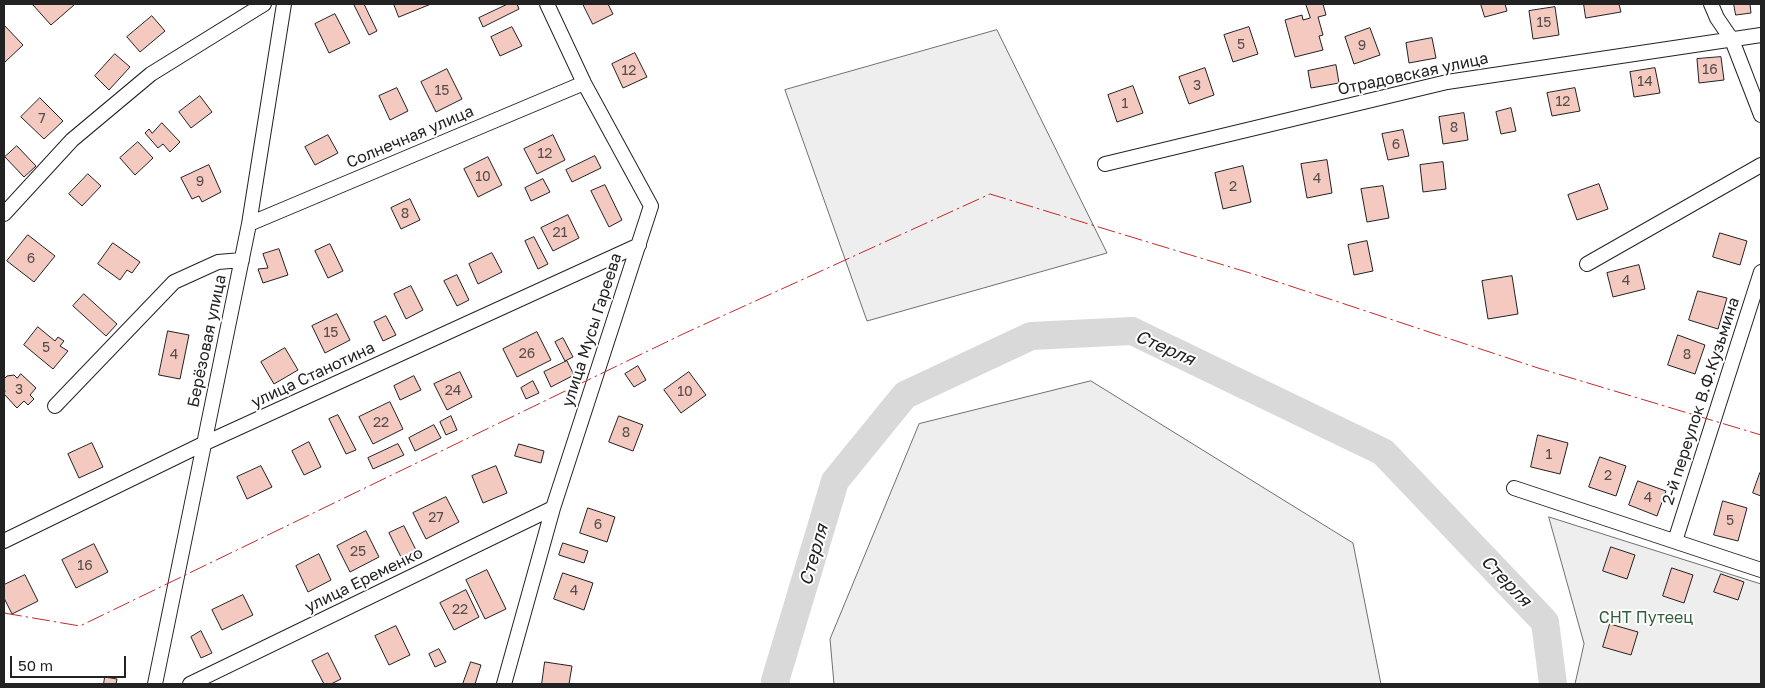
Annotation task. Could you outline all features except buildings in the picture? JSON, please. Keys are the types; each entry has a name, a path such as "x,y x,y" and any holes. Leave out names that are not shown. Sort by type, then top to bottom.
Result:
{"street":[{"path":"4,214 72,140 151,74 264,4"},
{"name":"Берёзовая улица","path":"155,684 249,224 284,4"},
{"name":"улица Мусы Гареева","path":"504,684 553,508 651,206 584,83 547,4"},
{"path":"1712,4 1717,18 1732,40 1761,115"},
{"name":"Отрадовская улица","path":"1105,164 1447,82 1761,35"},
{"name":"Солнечная улица","path":"249,224 584,83"},
{"path":"1586,264 1761,165"},
{"name":"улица Станотина","path":"4,542 203,444 639,245"},
{"path":"55,406 174,282 218,262 242,260"},
{"name":"2-й переулок В.Ф.Кузьмина","path":"1675,541 1761,272"},
{"path":"1514,488 1761,570"},
{"name":"улица Еременко","path":"190,684 553,508"}],"green space":[{"path":"997,30 1107,253 867,321 785,90"},
{"path":"1091,381 1353,543 1381,684 834,684 830,639 919,424"},
{"name":"СНТ Путеец","path":"1549,517 1761,584 1761,684 1575,684 1584,644"}],"waterway":[{"name":"Стерля","path":"776,684 775,681 835,481 905,395 1031,336 1132,331 1383,452 1545,622 1553,684"}],"power":[{"path":"4,613 80,626 683,334 990,194 1263,277 1538,368 1761,435"}]}
